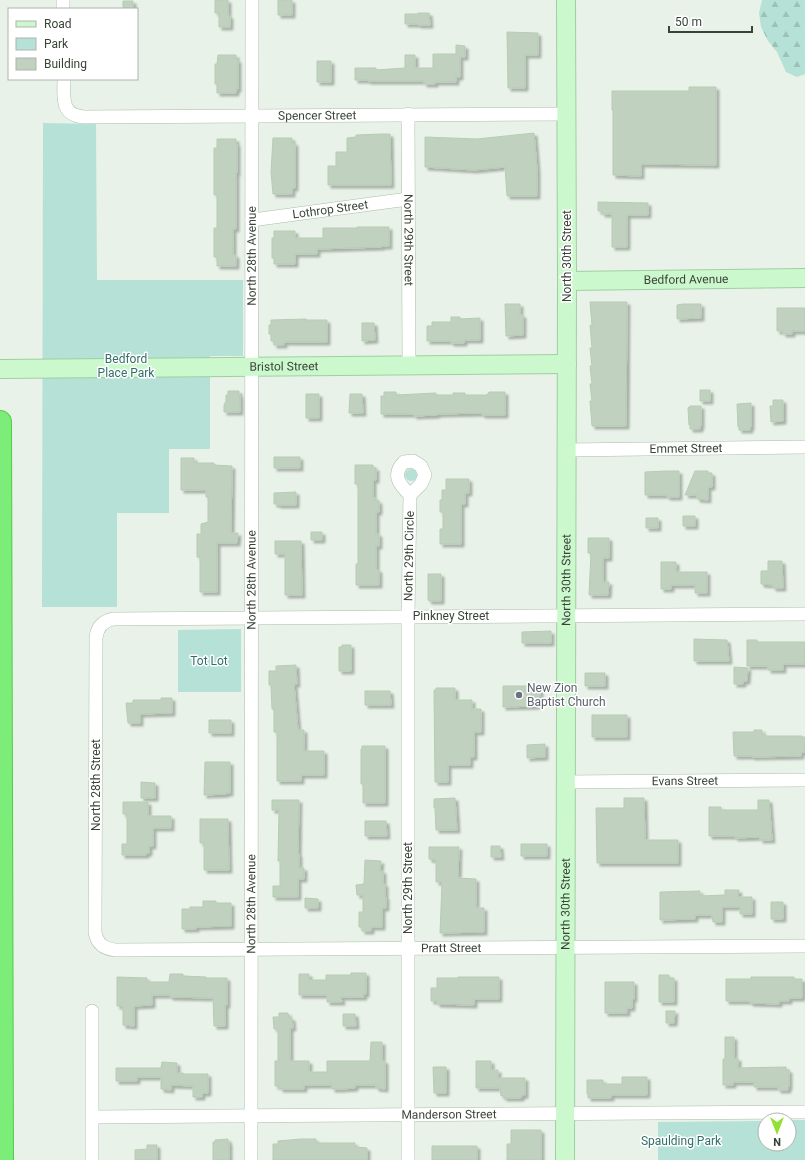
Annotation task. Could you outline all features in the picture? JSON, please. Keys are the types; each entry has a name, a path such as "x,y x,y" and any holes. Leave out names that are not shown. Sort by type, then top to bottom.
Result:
{"highway":[{"path":"0,422 2,1160"}],"main road":[{"name":"North 30th Street","path":"565,1160 567,450 566,0"},
{"name":"Bedford Avenue","path":"567,281 805,278"},
{"name":"Bristol Street","path":"0,369 567,364"}],"street":[{"name":"North 28th Avenue","path":"251,1160 253,367 252,0"},
{"name":"Spencer Street","path":"64,80 65,103 69,112 74,116 84,117 567,114"},
{"name":"North 29th Street","path":"408,114 409,365"},
{"name":"Lothrop Street","path":"252,220 408,200"},
{"name":"Emmet Street","path":"567,450 805,447"},
{"name":"North 29th Circle","path":"408,616 410,495"},
{"name":"Pinkney Street","path":"100,626 104,622 113,619 805,614"},
{"name":"North 29th Street","path":"408,616 408,1160"},
{"name":"North 28th Street","path":"100,626 96,638 95,924 96,935 100,944"},
{"name":"Evans Street","path":"566,782 805,780"},
{"name":"Pratt Street","path":"100,944 109,950 805,946"},
{"path":"92,1011 92,1160"},
{"name":"Manderson Street","path":"93,1117 805,1112"}],"green space":[{"path":"762,0 805,0 805,74 797,77 786,72 777,52 768,41 761,27 759,13"},
{"name":"Bedford Place Park","path":"43,123 96,124 97,280 243,280 243,356 210,356 210,449 169,449 169,513 117,513 117,607 42,607"},
{"path":"413,469 416,470 416,480 409,481 406,480 405,473 406,470"},
{"name":"Tot Lot","path":"241,629 241,692 178,692 178,630"},
{"name":"Spaulding Park","path":"797,1120 805,1120 805,1160 658,1160 658,1122 757,1121 757,1152 797,1152"}],"building":[{"path":"215,0 228,0 230,27 219,27 219,13 215,13"},
{"path":"278,0 292,0 292,15 278,15"},
{"path":"123,1 133,1 133,8 123,8"},
{"path":"429,13 430,25 405,24 405,14"},
{"path":"507,32 538,33 538,55 525,55 525,88 508,88"},
{"path":"456,45 465,46 465,57 460,57 460,77 456,77 456,82 435,82 435,84 424,84 424,81 355,80 355,68 376,68 376,70 405,68 405,55 415,55 415,68 433,68 433,54 456,54"},
{"path":"218,55 236,55 236,60 238,60 238,89 236,89 236,93 217,93 217,84 215,84 215,64 217,64"},
{"path":"317,61 331,61 331,82 317,82"},
{"path":"689,87 716,87 716,165 641,164 641,176 613,175 612,91 689,91"},
{"path":"534,133 537,169 537,196 507,196 505,167 474,170 425,167 425,137 477,139"},
{"path":"390,134 391,185 328,185 328,166 336,166 336,152 347,152 347,138 356,137 356,135"},
{"path":"273,138 292,138 292,143 295,143 295,188 292,188 292,194 273,194 271,172"},
{"path":"217,139 236,139 237,144 236,229 233,229 233,255 236,255 236,266 217,266 217,257 214,257 214,228 217,228 217,195 214,195 214,148 217,148"},
{"path":"598,202 648,203 648,215 627,215 627,247 612,247 612,214 602,214 602,211 598,211"},
{"path":"389,227 389,246 317,249 317,254 295,255 295,264 274,264 274,258 272,258 272,238 274,238 274,231 295,231 295,238 323,238 323,228"},
{"path":"590,302 627,302 626,426 592,426 590,384 592,384 590,366 592,366 590,348 592,348 590,325 592,326"},
{"path":"505,304 520,304 520,315 523,315 523,335 506,336"},
{"path":"701,304 701,318 677,319 677,305"},
{"path":"777,308 805,308 805,331 792,331 792,334 783,334 783,331 777,331"},
{"path":"451,317 460,317 460,319 480,318 480,340 464,340 464,343 451,343 451,341 427,341 427,326 432,326 432,322 451,322"},
{"path":"271,320 327,320 327,342 284,342 284,345 274,345 274,341 271,341 269,325 271,325"},
{"path":"362,323 374,323 375,340 362,341"},
{"path":"700,390 710,390 710,401 700,401"},
{"path":"228,391 239,391 240,412 224,412 224,405"},
{"path":"384,392 396,392 396,395 436,393 436,395 453,395 453,393 465,393 465,395 487,395 489,392 505,392 505,415 482,415 482,413 414,416 414,414 381,414 381,396 384,396"},
{"path":"306,394 319,394 319,418 306,418"},
{"path":"350,394 362,394 363,413 349,413"},
{"path":"773,400 783,400 783,421 771,422 770,406 773,406"},
{"path":"751,403 750,430 739,430 737,404"},
{"path":"690,406 701,406 700,429 690,429 688,408"},
{"path":"274,457 300,457 300,468 274,468"},
{"path":"181,458 194,458 194,463 214,463 214,465 232,466 231,533 238,533 237,543 217,543 217,592 200,592 200,557 197,557 197,534 201,534 201,524 208,522 208,497 206,497 206,490 181,490"},
{"path":"355,465 373,465 373,468 376,468 376,480 373,480 373,498 376,498 376,501 379,501 379,512 376,512 376,534 379,534 379,546 376,546 376,569 379,570 379,585 356,585 356,564 358,564 358,484 355,484"},
{"path":"679,471 679,497 667,497 667,495 645,495 645,472"},
{"path":"695,471 708,471 708,473 712,473 712,487 708,487 708,500 697,499 697,495 685,495"},
{"path":"446,479 469,479 469,493 465,493 465,504 461,504 461,544 440,544 440,529 443,529 443,512 440,512 440,500 442,500 442,490 446,490"},
{"path":"296,492 296,505 274,504 274,493"},
{"path":"683,516 695,516 695,526 683,526"},
{"path":"646,518 658,518 658,528 646,528"},
{"path":"311,532 322,532 322,540 311,540"},
{"path":"588,538 609,538 609,558 603,558 603,582 609,582 608,595 589,595 591,553 588,553"},
{"path":"275,541 301,541 302,595 285,595 285,554 275,554"},
{"path":"768,561 782,561 783,588 773,588 773,585 761,584 761,571 768,571"},
{"path":"661,562 676,562 676,572 707,572 707,593 695,593 695,585 671,585 671,589 661,589"},
{"path":"428,574 441,574 441,601 429,601 428,599"},
{"path":"551,631 551,643 522,643 522,632"},
{"path":"694,639 727,640 729,661 694,661"},
{"path":"747,640 757,640 757,642 805,642 805,664 783,664 783,670 768,670 768,666 747,666"},
{"path":"342,645 351,645 351,671 339,671 339,647 342,647"},
{"path":"296,665 297,684 294,684 298,730 304,730 304,751 324,751 324,775 301,775 301,781 277,781 277,732 274,732 274,709 272,709 269,671 276,671 276,666"},
{"path":"734,667 748,668 747,681 743,681 743,684 734,684"},
{"path":"585,673 605,673 605,686 585,686"},
{"path":"503,686 536,686 536,688 540,688 540,697 536,697 537,706 503,707"},
{"path":"436,688 455,688 455,700 472,700 472,709 481,709 481,732 474,732 474,757 470,757 470,765 448,765 448,782 435,782 434,690 436,690"},
{"path":"365,691 390,691 391,705 365,705"},
{"path":"161,698 172,698 172,713 140,714 140,723 128,723 126,703 133,703 133,700 161,700"},
{"path":"592,715 627,715 627,737 592,737"},
{"path":"209,720 231,720 231,733 209,733"},
{"path":"754,730 762,730 762,734 765,734 765,736 805,737 805,752 801,752 801,756 734,756 733,732 754,732"},
{"path":"545,744 545,757 527,758 527,745"},
{"path":"362,746 385,746 385,803 363,803 363,784 361,784"},
{"path":"205,762 230,762 230,793 204,795"},
{"path":"141,782 155,783 155,798 141,798"},
{"path":"455,798 457,830 436,830 434,799"},
{"path":"624,798 644,798 645,840 678,840 678,863 597,863 596,808 624,808"},
{"path":"272,800 299,800 298,854 299,868 304,868 304,879 298,879 298,897 273,897 273,886 280,886 280,861 278,861 279,810 272,810"},
{"path":"758,800 769,800 772,840 760,840 760,837 735,838 735,836 709,836 709,807 721,807 721,810 758,810"},
{"path":"123,802 148,802 148,816 171,816 171,828 153,828 153,846 149,846 149,853 146,853 146,855 122,855 122,844 127,844 127,814 123,814"},
{"path":"200,819 228,819 229,870 204,870 204,843 200,843"},
{"path":"365,821 386,821 387,836 365,836"},
{"path":"521,844 547,844 547,856 521,856"},
{"path":"491,846 500,846 501,857 491,857"},
{"path":"429,847 459,847 458,878 476,879 476,908 484,908 484,932 440,933 442,882 436,882 436,860 429,859"},
{"path":"365,860 381,861 380,871 383,871 383,884 385,884 386,908 382,908 382,927 371,927 371,931 362,931 362,927 359,927 359,912 363,912 363,895 357,895 356,885 364,884"},
{"path":"725,890 739,890 738,897 752,897 752,914 740,914 740,907 722,907 722,922 713,922 712,915 695,915 695,919 660,920 660,892 700,891 700,896 725,895"},
{"path":"305,898 318,899 318,908 305,908"},
{"path":"203,901 231,903 231,926 182,929 182,909 190,909 190,907 203,907"},
{"path":"771,902 783,902 783,919 771,919"},
{"path":"351,973 366,973 366,994 363,994 364,997 341,997 342,1002 327,1002 327,995 299,995 299,974 309,974 309,980 326,980 326,975 351,975"},
{"path":"170,974 183,974 183,976 206,978 227,978 225,1026 214,1026 213,998 170,997 170,995 152,995 152,1005 134,1006 134,1026 123,1025 123,1006 117,1006 117,977 147,978 147,982 169,982"},
{"path":"659,975 669,975 669,978 674,978 674,1002 659,1002"},
{"path":"499,977 499,999 474,999 474,1005 437,1004 437,1001 431,1001 431,988 437,988 437,978"},
{"path":"751,977 794,977 794,979 802,979 802,998 789,998 789,1001 779,1001 779,1004 750,1003 750,1001 726,1001 726,979 751,979"},
{"path":"605,982 634,982 634,999 632,999 632,1008 627,1008 627,1013 605,1013"},
{"path":"666,1011 675,1011 674,1023 666,1023"},
{"path":"279,1013 288,1013 289,1018 292,1018 293,1028 290,1028 290,1061 309,1061 309,1072 327,1072 327,1061 370,1061 371,1042 382,1042 382,1061 385,1061 385,1089 376,1088 376,1085 355,1085 355,1088 341,1089 332,1089 332,1085 304,1085 304,1089 280,1089 280,1086 275,1086 275,1061 278,1061 278,1029 274,1029 273,1017 279,1017"},
{"path":"343,1014 355,1014 356,1026 343,1026"},
{"path":"725,1037 734,1037 734,1059 738,1058 738,1068 786,1067 786,1070 789,1070 788,1090 778,1090 778,1087 754,1087 754,1082 733,1082 733,1085 723,1085"},
{"path":"476,1061 491,1061 491,1070 498,1070 498,1078 525,1078 525,1095 521,1096 521,1098 504,1098 504,1096 501,1096 500,1088 476,1088"},
{"path":"162,1062 177,1063 177,1073 208,1074 208,1093 202,1093 202,1097 193,1097 193,1086 171,1085 171,1090 161,1089 161,1077 137,1077 137,1081 116,1081 116,1068 161,1068"},
{"path":"433,1067 446,1067 446,1093 434,1093"},
{"path":"622,1077 647,1077 647,1095 611,1095 611,1098 588,1098 587,1080 603,1080 603,1084 622,1084"},
{"path":"511,1130 541,1130 541,1160 507,1160 507,1144 511,1144"},
{"path":"228,1139 229,1160 213,1160 213,1142 215,1142 215,1140"},
{"path":"316,1139 316,1143 355,1143 355,1147 367,1148 367,1160 273,1160 273,1144 278,1144 278,1141"},
{"path":"147,1145 157,1145 157,1160 135,1160 135,1150 147,1149"},
{"path":"432,1146 477,1146 477,1160 432,1160"}],"place":[{"name":"New Zion Baptist Church","path":"519,695"}]}
